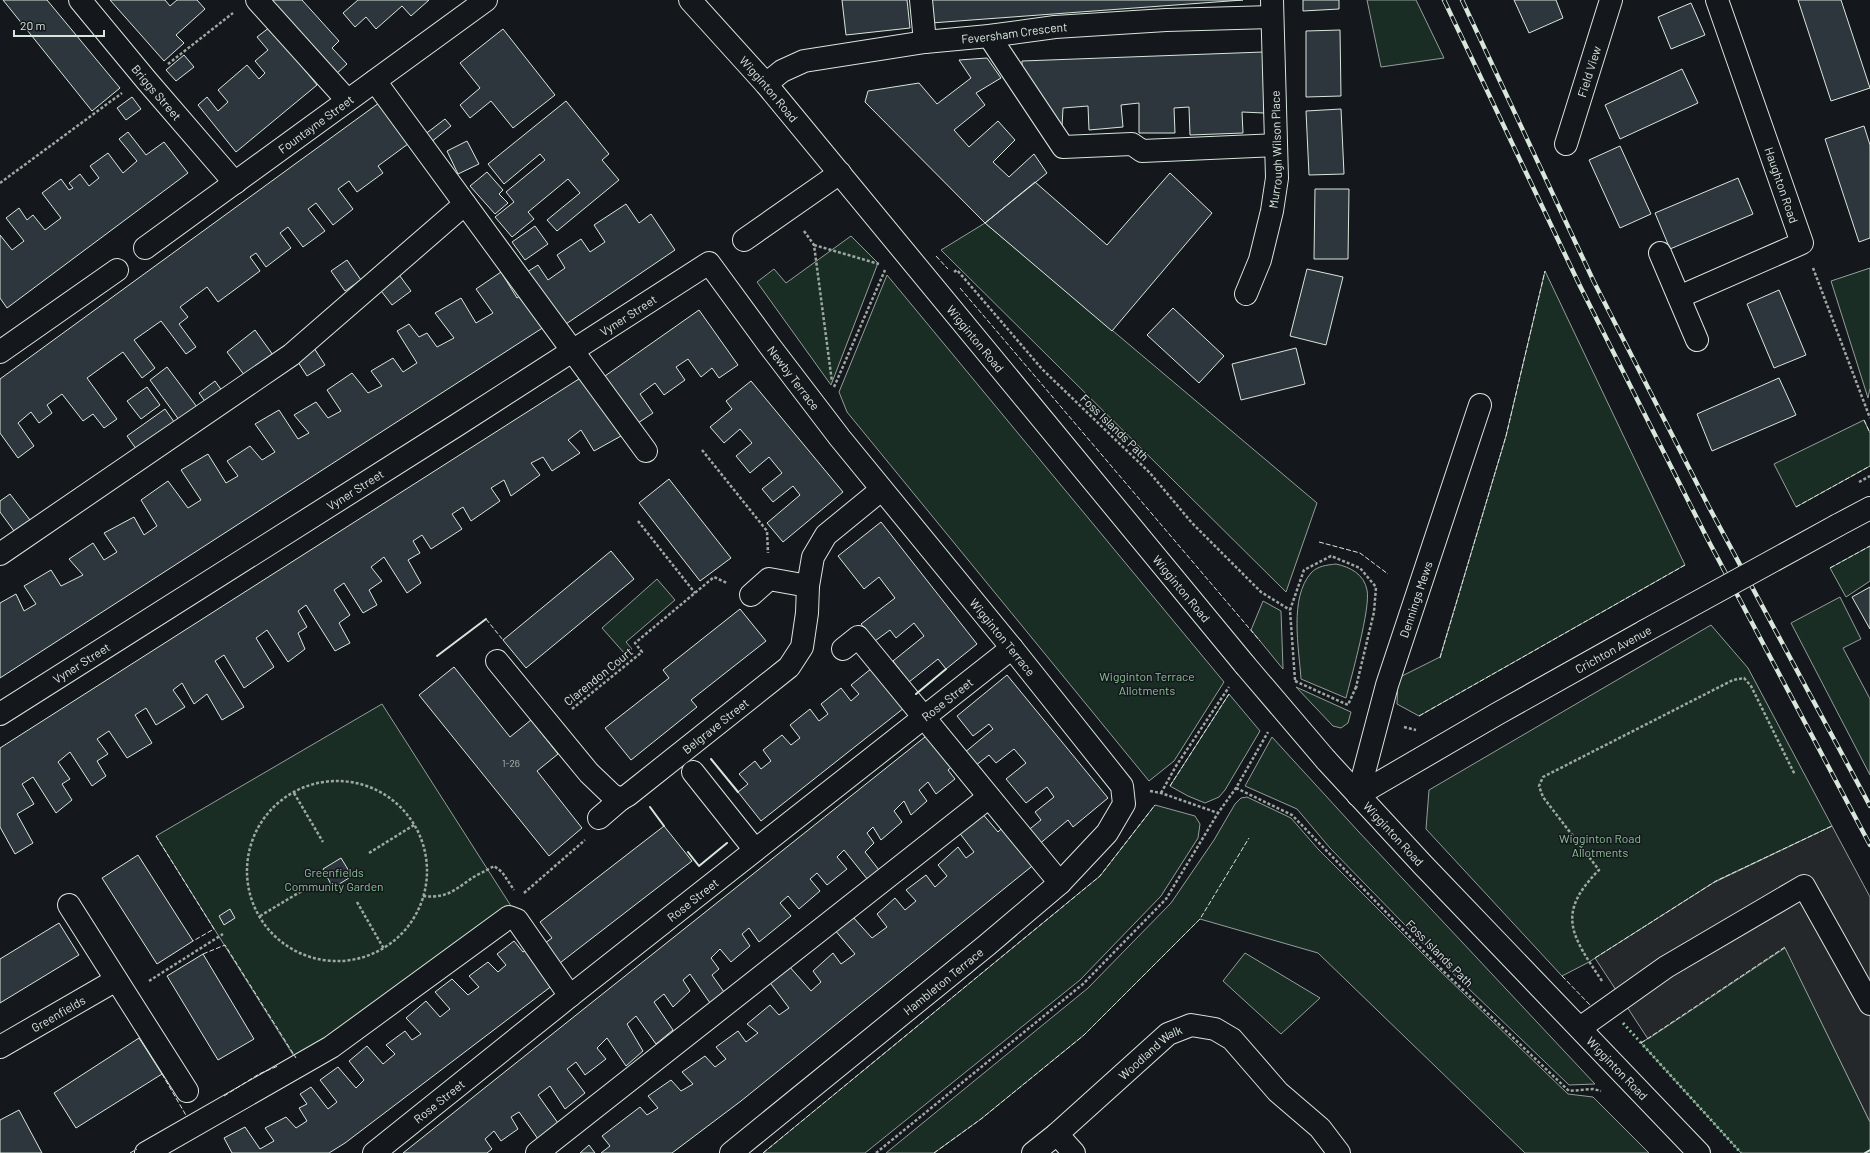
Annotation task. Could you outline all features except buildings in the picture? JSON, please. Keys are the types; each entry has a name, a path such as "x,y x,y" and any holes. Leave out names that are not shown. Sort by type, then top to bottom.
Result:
{"street":[{"name":"Briggs Street","path":"80,0 146,81 234,183"},
{"path":"257,0 347,100"},
{"name":"Fountayne Street","path":"145,248 486,0"},
{"name":"Wigginton Road","path":"690,0 766,84 1245,665 1326,760 1699,1153"},
{"path":"921,0 925,42"},
{"name":"Field View","path":"1566,144 1611,0"},
{"name":"Haughton Road","path":"1717,0 1802,243"},
{"name":"Feversham Crescent","path":"766,84 782,71 804,61 925,42 1063,27 1166,20 1272,8"},
{"name":"Murrough Wilson Place","path":"1246,294 1260,260 1272,211 1277,178 1272,8"},
{"path":"990,36 1063,147 1132,144 1142,150 1276,145"},
{"path":"375,81 646,451"},
{"path":"744,240 840,173"},
{"path":"0,554 286,359 465,204"},
{"path":"1679,297 1802,243"},
{"path":"1660,253 1697,340"},
{"name":"Vyner Street","path":"0,714 709,263"},
{"name":"Newby Terrace","path":"709,263 769,345 881,490"},
{"path":"3,345 117,270"},
{"name":"Dennings Mews","path":"1358,795 1381,705 1480,405"},
{"name":"Belgrave Street","path":"598,818 789,667 802,647 807,613 808,586 813,557 826,535 881,490"},
{"name":"Wigginton Terrace","path":"881,490 1012,648 1122,786"},
{"name":"Crichton Avenue","path":"1358,795 1503,710 1870,508"},
{"path":"751,595 769,579 808,586"},
{"path":"843,649 858,637 1060,883"},
{"name":"Rose Street","path":"374,1153 570,996 1012,648"},
{"path":"498,661 589,773 612,796 621,799"},
{"path":"693,772 755,850"},
{"name":"Hambleton Terrace","path":"731,1153 987,945 1060,883 1107,833 1124,804 1122,786"},
{"path":"537,1153 989,797"},
{"path":"1580,1028 1666,967 1804,886 1870,1004"},
{"path":"69,904 187,1091"},
{"path":"146,1153 331,1047 509,917 517,920 570,996"},
{"name":"Greenfields","path":"0,1047 121,987"},
{"name":"Woodland Walk","path":"1033,1153 1057,1134 1168,1034 1191,1025 1215,1029 1232,1039 1278,1092 1320,1128 1339,1153"},
{"path":"1057,1134 1074,1153"}],"path":[{"path":"0,183 124,92 146,81 237,10"},
{"path":"789,210 814,245 833,389 886,269 878,263 814,245"},
{"path":"1802,243 1825,295 1870,418"},
{"name":"Foss Islands Path","path":"932,286 957,270 1042,369 1150,473 1192,523 1261,592 1290,610"},
{"path":"702,450 767,531 769,579"},
{"path":"638,522 695,593"},
{"path":"1292,687 1295,680 1290,610 1304,570 1331,556 1360,568 1376,587 1374,612 1356,687 1348,705 1295,680"},
{"name":"Clarendon Court","path":"552,726 642,652 635,643 714,577 751,595"},
{"path":"1616,1002 1574,936 1572,924 1573,910 1578,898 1588,881 1599,870 1543,797 1539,786 1543,777 1732,680 1744,678 1751,686 1795,775"},
{"path":"1356,687 1381,705"},
{"path":"1161,793 1176,766 1216,704"},
{"path":"876,1153 1083,984 1166,899 1218,813 1236,788 1271,726"},
{"path":"330,781 356,782 382,792 403,809 418,831 427,856 427,883 424,896 419,909 404,931 384,949 356,960 326,961 298,952 274,936 256,911 248,883 249,854 259,826 278,803 294,793 304,787 330,781"},
{"path":"1122,786 1161,793 1218,813"},
{"name":"Foss Islands Path","path":"1236,788 1292,815 1440,966 1569,1091 1593,1089 1604,1091"},
{"path":"294,793 323,842"},
{"path":"509,917 518,897 598,828 598,818"},
{"path":"369,853 414,825"},
{"path":"424,896 435,897 448,894 494,866 502,872 518,897"},
{"path":"260,916 310,886"},
{"path":"357,902 384,949"},
{"path":"121,987 223,934"}],"green space":[{"path":"1367,0 1416,0 1444,58 1381,67"},
{"path":"985,223 1317,503 1286,592 941,250"},
{"path":"851,236 878,263 831,385 757,282 774,269 786,283"},
{"path":"1870,268 1870,388 1868,398 1831,281"},
{"path":"1545,271 1685,565 1419,716 1397,704 1398,678 1440,657 1506,436"},
{"name":"Wigginton Terrace Allotments","path":"887,275 1224,682 1174,761 1149,781 847,412 839,392"},
{"path":"1864,420 1870,433 1870,466 1796,507 1774,464"},
{"path":"1870,546 1870,581 1846,597 1830,568"},
{"path":"1336,564 1356,572 1363,580 1367,590 1366,611 1356,660 1346,698 1301,679 1297,638 1298,609 1304,583 1311,573 1319,567"},
{"path":"657,579 675,600 626,642 632,649 625,654 602,628"},
{"path":"1840,597 1861,639 1843,648 1870,699 1870,775 1791,623"},
{"path":"1263,601 1281,611 1283,669 1251,630"},
{"name":"Wigginton Road Allotments","path":"1711,625 1748,668 1832,826 1716,881 1589,962 1562,976 1426,829 1429,790"},
{"path":"1296,687 1351,712 1348,723 1341,728 1333,726"},
{"path":"1229,694 1260,731 1225,790 1219,797 1205,803 1170,786"},
{"name":"Greenfields Community Garden","path":"382,704 511,906 326,1042 295,1058 156,836"},
{"path":"1272,737 1595,1084 1569,1085 1442,963 1330,848 1297,809 1245,786"},
{"path":"1247,797 1291,818 1318,849 1438,969 1568,1094 1593,1097 1649,1153 1525,1153 1318,953 1200,919 1084,1035 981,1119 934,1153 886,1153 1088,988 1171,903 1214,840 1235,804 1241,798"},
{"path":"1155,805 1195,816 1200,824 1198,838 1161,896 1080,980 865,1153 763,1153 1100,876"},
{"path":"1785,947 1870,1122 1870,1153 1741,1153 1641,1043"},
{"path":"1245,953 1320,998 1281,1034 1223,981"}],"shaded area":[{"path":"1832,826 1870,897 1870,1122 1785,948 1648,1039 1595,958 1713,883"}],"railway":[{"path":"1444,0 1580,286 1707,538 1870,845"},
{"path":"1462,0 1594,282 1710,509 1870,806"}],"hedge":[{"path":"1623,1023 1741,1153"}],"fence":[{"path":"936,256 948,269"},
{"path":"1440,658 1506,436 1545,271"},
{"path":"960,288 1260,641"},
{"path":"1864,420 1870,433"},
{"path":"1796,507 1870,466"},
{"path":"1319,542 1360,553 1388,574"},
{"path":"1830,568 1870,546"},
{"path":"1419,716 1685,565"},
{"path":"486,619 503,640"},
{"path":"1170,786 1229,694"},
{"path":"763,1153 1100,876 1155,805"},
{"path":"1595,958 1716,881 1832,826"},
{"path":"156,836 214,929 193,941"},
{"path":"934,1153 981,1119 1084,1035 1200,919 1249,838"},
{"path":"203,954 225,945 296,1058"},
{"path":"1641,1043 1785,947"},
{"path":"1562,976 1591,1006"},
{"path":"224,1096 259,1074 278,1066"},
{"path":"162,1074 187,1117"},
{"path":"130,1153 137,1149"}],"wall":[{"path":"437,656 486,619"},
{"path":"916,694 946,669"},
{"path":"711,759 738,792"},
{"path":"650,807 664,826"},
{"path":"688,852 699,866 727,843"},
{"path":"1865,1153 1870,1150"}]}
